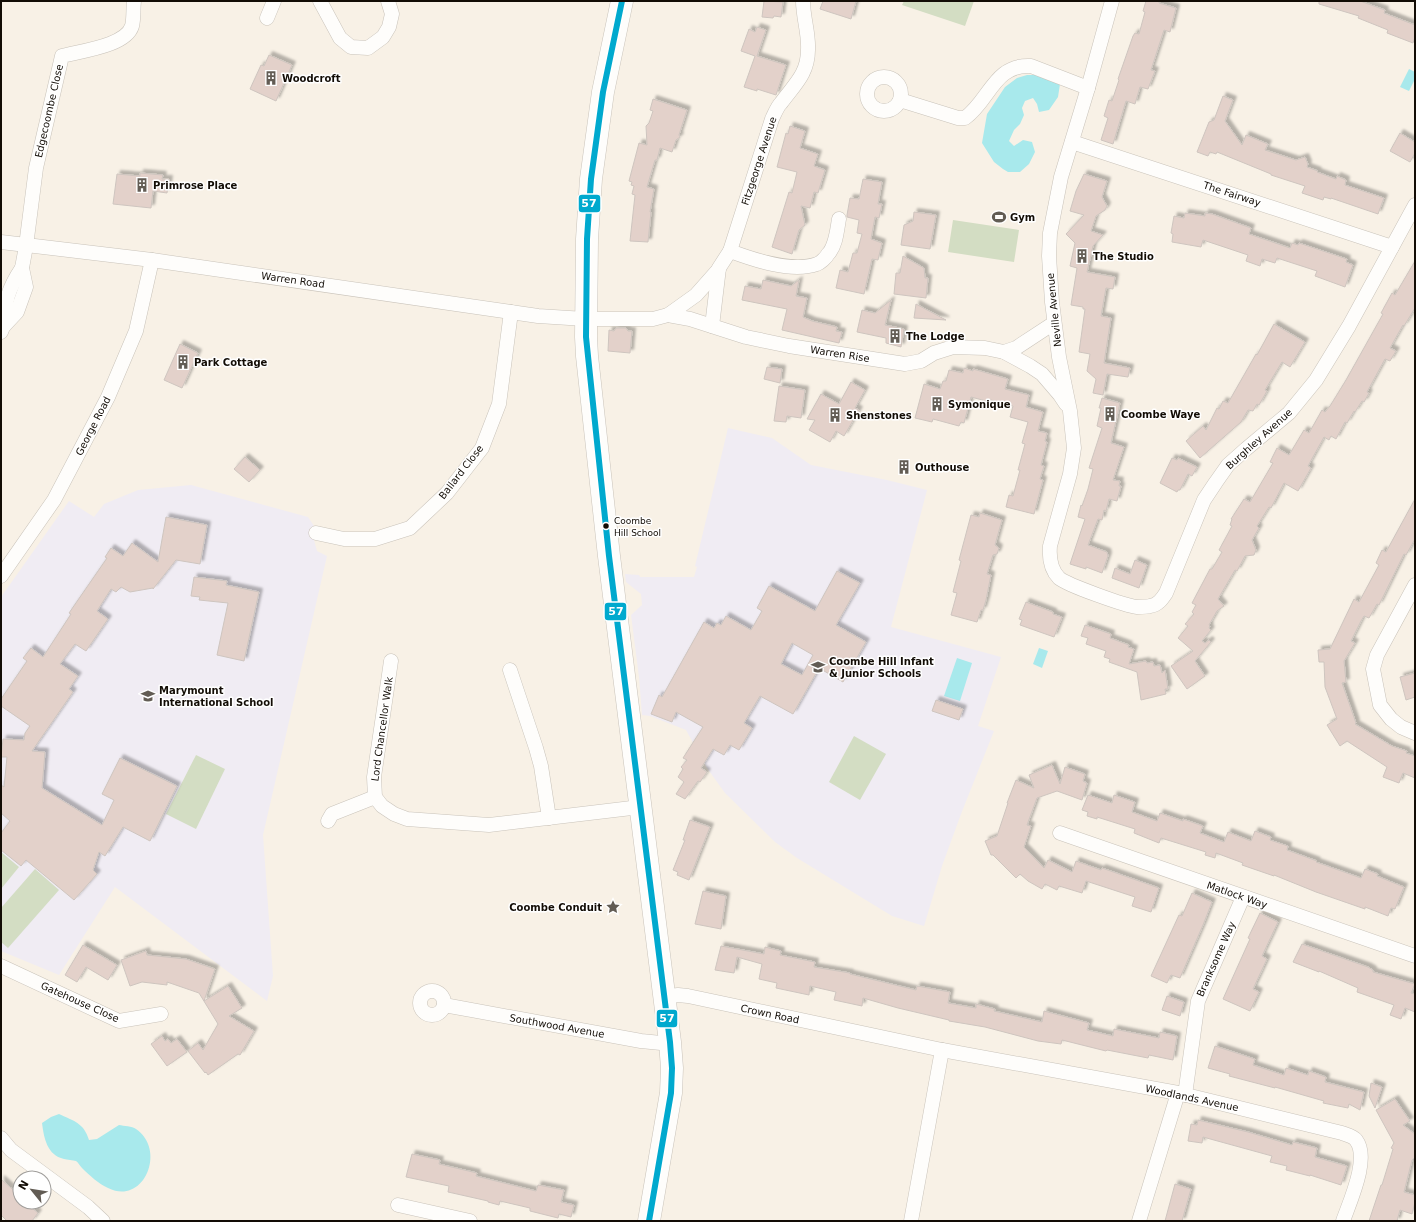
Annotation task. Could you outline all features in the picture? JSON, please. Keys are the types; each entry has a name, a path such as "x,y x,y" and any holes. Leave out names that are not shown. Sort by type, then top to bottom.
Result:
{"main road":[{"path":"622,1 603,92 591,179 586,239 585,319 587,356 607,541 672,1068 671,1093 649,1221"}],"street":[{"name":"Edgecoombe Close","path":"26,246 36,168 62,56 111,43 127,35 132,26 134,1"},
{"path":"267,18 274,1"},
{"path":"320,1 340,38 350,47 368,48 383,37 389,27 392,14 388,1"},
{"name":"Fitzgeorge Avenue","path":"712,326 719,268 730,251 772,119 781,103 799,81 807,62 808,36 803,14 803,1"},
{"name":"Neville Avenue","path":"1098,595 1065,582 1053,570 1049,558 1050,546 1074,448 1070,411 1054,323 1050,282 1050,233 1061,178 1112,1"},
{"path":"900,100 958,118 965,118 976,109 1000,77 1014,68 1025,66 1032,66 1088,88"},
{"name":"The Fairway","path":"1072,142 1392,247"},
{"name":"Burghley Avenue","path":"1098,595 1137,607 1150,606 1160,601 1166,593 1204,500 1228,465 1289,413 1316,380 1349,326 1415,205"},
{"path":"730,251 753,260 798,267 818,264 829,254 836,237 839,220"},
{"name":"Warren Road","path":"1,242 152,260 538,316 585,319"},
{"path":"2,329 18,312 26,287 22,268 26,246"},
{"name":"George Road","path":"1,576 54,500 108,397 136,331 152,260"},
{"path":"668,315 696,295 719,268"},
{"name":"Ballard Close","path":"316,533 344,539 375,539 410,528 447,492 482,448 498,404 511,312"},
{"name":"Warren Rise","path":"585,319 653,319 668,315 690,319 746,336 789,346 905,364 920,361 934,353 954,347 985,348 1004,352 1042,374 1060,395 1070,411"},
{"path":"1004,352 1016,348 1054,323"},
{"path":"1415,585 1378,655 1373,669 1380,705 1401,727 1415,733"},
{"name":"Lord Chancellor Walk","path":"375,797 374,777 391,661"},
{"path":"510,670 541,766 548,818"},
{"path":"328,821 332,814 375,797 382,806 394,814 407,819 489,825 640,807"},
{"name":"Matlock Way","path":"1060,833 1415,956"},
{"name":"Branksome Way","path":"1139,1221 1181,1094 1198,1001 1243,896"},
{"name":"Gatehouse Close","path":"1,966 119,1021 161,1014"},
{"name":"Crown Road","path":"664,996 688,996 876,1036"},
{"name":"Southwood Avenue","path":"444,1005 641,1041 670,1042"},
{"name":"Woodlands Avenue","path":"876,1036 942,1050 1181,1094 1351,1136 1356,1140 1362,1155 1360,1168 1343,1221"},
{"path":"911,1221 942,1050"},
{"path":"1,1138 10,1150 82,1202 103,1221"},
{"path":"398,1206 470,1221"}],"shaded area":[{"name":"Coombe Hill Infant & Junior Schools","path":"728,428 772,438 811,465 887,480 927,490 891,627 1001,657 978,726 994,731 942,866 924,926 892,916 797,858 775,842 725,793 707,768 686,730 650,716 642,715 631,615 642,605 641,594 626,582 625,574 639,575 640,577 694,577 697,567 695,566"},
{"name":"Marymount International School","path":"191,485 308,517 314,526 314,540 317,551 327,556 263,835 273,976 267,1001 115,887 59,975 1,951 1,597 69,501 94,517 104,504 138,490"}],"green space":[{"path":"904,1 974,1 965,26 902,5"},
{"path":"953,220 1019,230 1014,262 948,252"},
{"path":"854,736 886,754 860,800 829,782"},
{"path":"196,755 225,769 196,829 166,814"},
{"path":"1,852 19,867 1,889"},
{"path":"35,869 59,890 8,948 1,942 1,908"}],"water":[{"path":"1409,69 1415,72 1415,79 1409,91 1400,87"},
{"path":"1027,75 1039,75 1060,84 1058,97 1049,110 1039,112 1037,104 1033,98 1025,101 1022,108 1024,115 1009,141 1014,146 1023,140 1032,142 1035,152 1029,164 1020,172 1008,172 994,162 982,143 987,114 1005,87 1017,78"},
{"path":"1039,648 1048,651 1042,668 1033,664"},
{"path":"957,658 972,663 960,701 944,696"},
{"path":"59,1114 78,1123 87,1134 89,1140 97,1139 119,1125 136,1129 145,1138 150,1150 150,1162 147,1173 141,1183 132,1189 121,1191 108,1188 91,1176 78,1162 58,1157 54,1154 50,1150 45,1140 42,1123"}],"building":[{"path":"764,1 783,2 781,17 762,17"},
{"path":"823,1 856,1 851,19 820,9"},
{"path":"1146,1 1159,1 1159,3 1176,8 1170,32 1164,30 1151,70 1155,71 1148,89 1140,87 1135,104 1126,101 1113,144 1101,140 1108,118 1104,116 1109,100 1112,101 1133,36 1135,33 1139,34 1145,12 1143,11"},
{"path":"1319,1 1360,1 1385,10 1384,13 1415,25 1415,37 1413,43 1387,33 1388,30 1358,18 1359,16 1319,4"},
{"path":"757,27 766,30 757,56 786,65 776,95 757,89 757,91 744,87 755,56 741,51 749,29 755,32"},
{"name":"Woodcroft","path":"269,55 292,65 276,101 250,89 261,65 264,66"},
{"path":"1223,96 1233,100 1225,121 1242,145 1246,135 1268,144 1265,150 1296,160 1305,157 1308,164 1307,167 1336,179 1337,176 1346,180 1345,185 1384,198 1378,214 1331,198 1324,197 1323,200 1302,193 1305,186 1271,175 1217,152 1216,154 1210,152 1208,156 1197,152 1209,122 1214,120"},
{"path":"653,99 687,110 679,135 680,137 676,140 672,152 660,148 647,187 654,189 650,212 648,242 630,241 635,195 632,194 634,186 631,185 632,182 629,181 639,143 647,145 646,126 649,123 653,111 650,110"},
{"path":"790,126 805,131 800,148 818,154 814,166 825,170 818,193 814,192 810,208 801,206 805,225 799,230 792,254 772,247 789,192 792,193 797,172 777,167 786,133 788,134"},
{"path":"1400,133 1415,142 1415,153 1410,162 1390,151"},
{"name":"Primrose Place","path":"140,173 163,175 162,179 169,179 167,193 153,191 151,208 113,204 117,174 140,176"},
{"path":"1084,174 1107,181 1102,197 1107,206 1105,210 1096,216 1091,231 1103,235 1093,246 1087,272 1115,277 1113,289 1106,288 1101,316 1111,318 1104,363 1130,368 1128,377 1107,374 1103,395 1093,393 1096,379 1087,371 1090,354 1079,352 1085,309 1083,309 1083,307 1071,305 1077,268 1070,266 1075,243 1066,234 1084,215 1070,211 1076,191"},
{"path":"863,179 882,182 878,204 882,204 879,218 875,217 871,239 882,243 878,260 872,259 864,294 836,288 840,270 848,272 853,253 857,253 862,234 857,233 859,220 847,217 847,215 850,198 859,199"},
{"path":"914,212 936,215 930,249 901,245 904,225 913,221"},
{"path":"1185,213 1205,216 1205,213 1212,214 1251,228 1249,234 1290,248 1292,243 1298,245 1299,243 1347,259 1346,262 1353,265 1345,287 1315,276 1317,271 1277,258 1275,263 1262,259 1260,266 1246,261 1248,255 1203,240 1201,247 1172,242 1173,234 1171,233 1174,216 1184,218"},
{"path":"903,256 924,268 925,278 928,278 926,298 894,294 896,273 900,273"},
{"path":"1415,261 1415,308 1390,348 1396,351 1390,361 1385,359 1367,392 1369,393 1364,402 1362,401 1347,423 1345,422 1336,439 1331,436 1329,440 1324,437 1308,466 1311,468 1298,491 1284,483 1271,508 1269,507 1257,526 1259,528 1252,540 1256,550 1254,555 1245,556 1237,571 1235,570 1218,599 1224,606 1217,611 1209,625 1211,630 1202,641 1205,643 1209,640 1211,642 1195,661 1205,676 1187,689 1171,666 1193,651 1178,638 1188,626 1185,624 1194,614 1192,612 1196,605 1192,603 1210,569 1212,569 1222,552 1219,550 1232,526 1230,525 1231,519 1244,499 1250,502 1273,463 1270,462 1277,448 1289,455 1304,430 1309,433 1322,410 1325,412 1330,406 1383,314 1381,313 1392,293 1395,295"},
{"path":"763,280 791,286 799,280 796,296 807,298 803,317 812,321 837,327 836,331 842,332 839,343 782,330 787,309 742,300 745,286 761,289"},
{"path":"891,300 885,325 904,329 901,347 886,343 886,338 857,332 862,310 875,313"},
{"path":"916,304 946,320 914,318"},
{"path":"1274,324 1305,342 1290,367 1282,362 1265,390 1267,391 1259,405 1257,404 1253,411 1248,410 1241,422 1200,458 1186,441 1203,426 1206,430 1217,408 1219,409 1223,401 1228,403"},
{"path":"616,328 626,328 628,331 632,331 630,353 608,351 609,330 614,331"},
{"name":"Park Cottage","path":"180,344 198,353 182,388 164,380"},
{"path":"767,367 782,369 780,383 764,379"},
{"path":"964,368 973,371 973,369 1008,379 1005,389 1029,395 1026,407 1043,412 1038,431 1047,433 1045,441 1047,442 1041,465 1044,466 1040,479 1043,480 1034,514 1006,507 1009,495 1013,496 1020,470 1018,470 1025,444 1022,443 1028,422 1010,417 1013,406 987,399 986,401 971,397 964,423 961,422 959,426 933,419 932,422 915,418 924,384 940,389 943,381 946,381 949,370 963,373"},
{"name":"Shenstones","path":"851,382 865,390 855,408 859,410 844,436 836,431 830,442 809,430 815,420 807,419 821,394 839,404"},
{"path":"779,386 805,390 801,418 787,416 786,422 774,421"},
{"path":"1102,398 1120,403 1111,443 1124,447 1113,480 1120,481 1119,486 1121,486 1117,501 1109,499 1106,511 1104,510 1102,520 1098,519 1088,545 1107,552 1108,556 1102,573 1086,567 1086,569 1070,564 1085,519 1078,517 1081,505 1082,506 1088,489 1093,469 1089,468 1102,428 1097,426"},
{"path":"245,457 260,470 249,482 234,469"},
{"path":"1172,458 1177,460 1178,458 1197,467 1192,476 1188,474 1180,490 1177,492 1160,483"},
{"path":"1415,499 1415,539 1406,555 1404,554 1379,605 1377,604 1369,618 1364,616 1361,621 1351,641 1355,643 1344,661 1346,682 1342,683 1356,723 1355,724 1392,746 1407,751 1406,753 1415,756 1415,778 1403,773 1399,783 1383,777 1387,767 1347,741 1340,746 1327,725 1337,719 1325,687 1324,662 1319,662 1318,650 1330,649 1354,599 1359,602 1379,565 1376,563 1382,550 1386,552"},
{"path":"980,513 1002,520 995,545 999,548 997,554 993,555 987,574 991,575 986,600 977,622 951,615 957,593 953,592 961,561 959,560 971,515 979,517"},
{"path":"166,517 207,525 200,564 176,560 153,589 130,592 121,587 116,592 111,589 97,611 108,619 86,651 75,644 60,664 78,676 69,689 73,692 32,751 45,752 42,788 102,825 114,800 102,794 120,758 177,786 150,841 123,827 105,856 99,852 93,870 97,874 74,900 26,860 21,866 1,850 1,833 10,821 1,813 1,785 4,787 7,757 1,757 3,739 24,740 25,733 30,726 1,706 1,699 27,661 23,658 31,648 43,657 71,614 69,613 107,558 105,557 111,548 123,556 132,543 158,562"},
{"path":"1135,560 1147,565 1139,588 1112,578 1115,568 1130,574"},
{"name":"Coombe Hill Infant & Junior Schools","path":"837,571 860,583 836,625 866,642 843,682 819,668 793,714 760,696 744,723 752,728 739,750 730,745 724,755 713,749 701,768 707,772 700,782 698,781 685,799 676,794 684,782 678,777 683,769 681,767 687,760 683,758 703,727 676,712 672,722 651,714 659,695 662,697 704,622 714,628 717,623 721,625 726,616 751,630 762,611 757,608 769,586 815,611","holes":["792,643 813,655 802,675 781,664"]},
{"path":"194,577 227,581 226,585 259,592 244,661 217,655 228,603 199,600 200,597 191,596"},
{"path":"1026,602 1062,617 1054,637 1020,625 1022,620 1019,619"},
{"path":"1085,625 1111,634 1110,638 1129,645 1128,647 1134,649 1129,664 1146,661 1147,663 1153,662 1154,666 1160,665 1162,673 1165,670 1168,689 1165,689 1166,694 1141,700 1137,672 1109,662 1110,659 1104,657 1106,651 1086,644 1088,638 1081,636"},
{"path":"1415,673 1415,697 1406,700 1400,677"},
{"path":"936,700 963,709 959,720 932,711"},
{"path":"1052,765 1060,784 1065,767 1085,774 1083,781 1087,783 1082,800 1057,791 1037,798 1027,825 1031,826 1024,847 1044,868 1048,860 1072,872 1076,861 1101,870 1102,868 1159,888 1151,912 1132,906 1135,897 1086,881 1082,893 1059,886 1057,890 1045,884 1042,889 1028,881 1020,874 1016,878 993,855 991,855 985,841 997,836 1016,780 1034,788 1029,775"},
{"path":"1088,795 1112,803 1114,795 1135,802 1132,812 1157,821 1160,813 1183,821 1183,819 1203,826 1200,833 1224,842 1228,832 1251,841 1255,831 1271,837 1270,840 1288,846 1287,850 1317,861 1316,862 1361,878 1365,869 1378,874 1377,876 1404,887 1395,909 1391,908 1388,916 1242,865 1243,863 1216,853 1215,858 1205,855 1206,852 1161,838 1159,843 1134,833 1135,829 1097,817 1097,819 1087,816 1088,812 1082,810"},
{"path":"690,820 710,827 689,880 677,875 678,872 673,870 685,840 683,840"},
{"path":"703,891 726,896 721,929 695,924"},
{"path":"1192,893 1212,902 1180,978 1171,975 1167,983 1151,976 1179,915 1182,916"},
{"path":"1260,913 1278,922 1262,956 1267,959 1253,989 1259,992 1250,1011 1223,999"},
{"path":"1302,944 1368,967 1373,970 1373,972 1415,984 1411,993 1415,994 1415,1012 1405,1008 1401,1019 1390,1015 1394,1005 1357,992 1358,988 1319,971 1293,962"},
{"path":"83,945 117,965 108,980 86,967 77,982 65,975"},
{"path":"721,946 764,954 765,947 781,951 780,955 815,962 814,967 850,973 916,990 917,986 950,992 948,1003 976,1008 976,1004 995,1009 994,1011 1042,1022 1044,1011 1089,1023 1087,1030 1113,1036 1114,1029 1159,1038 1160,1032 1177,1036 1173,1060 1149,1055 1148,1058 1106,1051 1062,1040 1061,1044 1038,1041 985,1027 949,1021 863,998 862,1006 834,1000 836,992 810,986 809,995 776,988 777,983 759,979 762,964 737,957 734,973 715,970"},
{"path":"146,951 147,955 186,959 215,969 204,1001 228,986 242,1008 229,1016 254,1031 240,1055 238,1054 208,1075 206,1072 205,1073 188,1051 198,1043 203,1050 218,1024 199,993 167,982 167,985 142,982 130,986 121,960"},
{"path":"1167,996 1184,1002 1180,1016 1162,1010"},
{"path":"162,1036 165,1041 168,1039 171,1043 177,1039 187,1052 167,1066 151,1044"},
{"path":"1215,1046 1255,1059 1253,1065 1284,1075 1286,1068 1308,1075 1309,1071 1326,1077 1325,1082 1364,1092 1360,1110 1349,1104 1348,1108 1323,1103 1324,1101 1229,1076 1230,1074 1208,1068"},
{"path":"1371,1083 1382,1087 1375,1108 1369,1096"},
{"path":"1395,1099 1410,1121 1403,1125 1415,1134 1415,1157 1412,1160 1404,1192 1415,1195 1415,1202 1412,1214 1400,1210 1397,1221 1369,1221 1382,1185 1393,1149 1391,1148 1394,1143 1376,1110"},
{"path":"1198,1120 1248,1132 1292,1145 1293,1142 1317,1148 1315,1157 1347,1166 1341,1185 1310,1175 1286,1170 1287,1166 1270,1162 1272,1156 1203,1137 1202,1143 1188,1141 1191,1124 1197,1125"},
{"path":"412,1154 440,1160 439,1164 477,1173 476,1176 536,1191 538,1185 564,1190 561,1202 574,1205 571,1217 559,1214 558,1218 530,1211 530,1208 500,1201 499,1205 448,1192 449,1186 406,1177"},
{"path":"1,1179 12,1189 12,1210 34,1210 38,1213 32,1221 7,1221 1,1215"},
{"path":"1175,1184 1191,1189 1182,1221 1165,1221"}],"transit line":[{"name":"57","path":"622,1 603,92 591,179 587,239 586,337 609,556 672,1068 671,1093 649,1221"}],"place":[{"name":"Woodcroft","path":"271,78"},
{"name":"Primrose Place","path":"142,185"},
{"name":"Gym","path":"999,217"},
{"name":"The Studio","path":"1082,256"},
{"name":"The Lodge","path":"895,336"},
{"name":"Park Cottage","path":"183,362"},
{"name":"Symonique","path":"937,404"},
{"name":"Coombe Waye","path":"1110,414"},
{"name":"Shenstones","path":"835,415"},
{"name":"Outhouse","path":"904,467"},
{"name":"Coombe Hill School","path":"606,526"},
{"name":"Coombe Hill Infant & Junior Schools","path":"818,667"},
{"name":"Marymount International School","path":"148,696"},
{"name":"Coombe Conduit","path":"613,907"}]}
